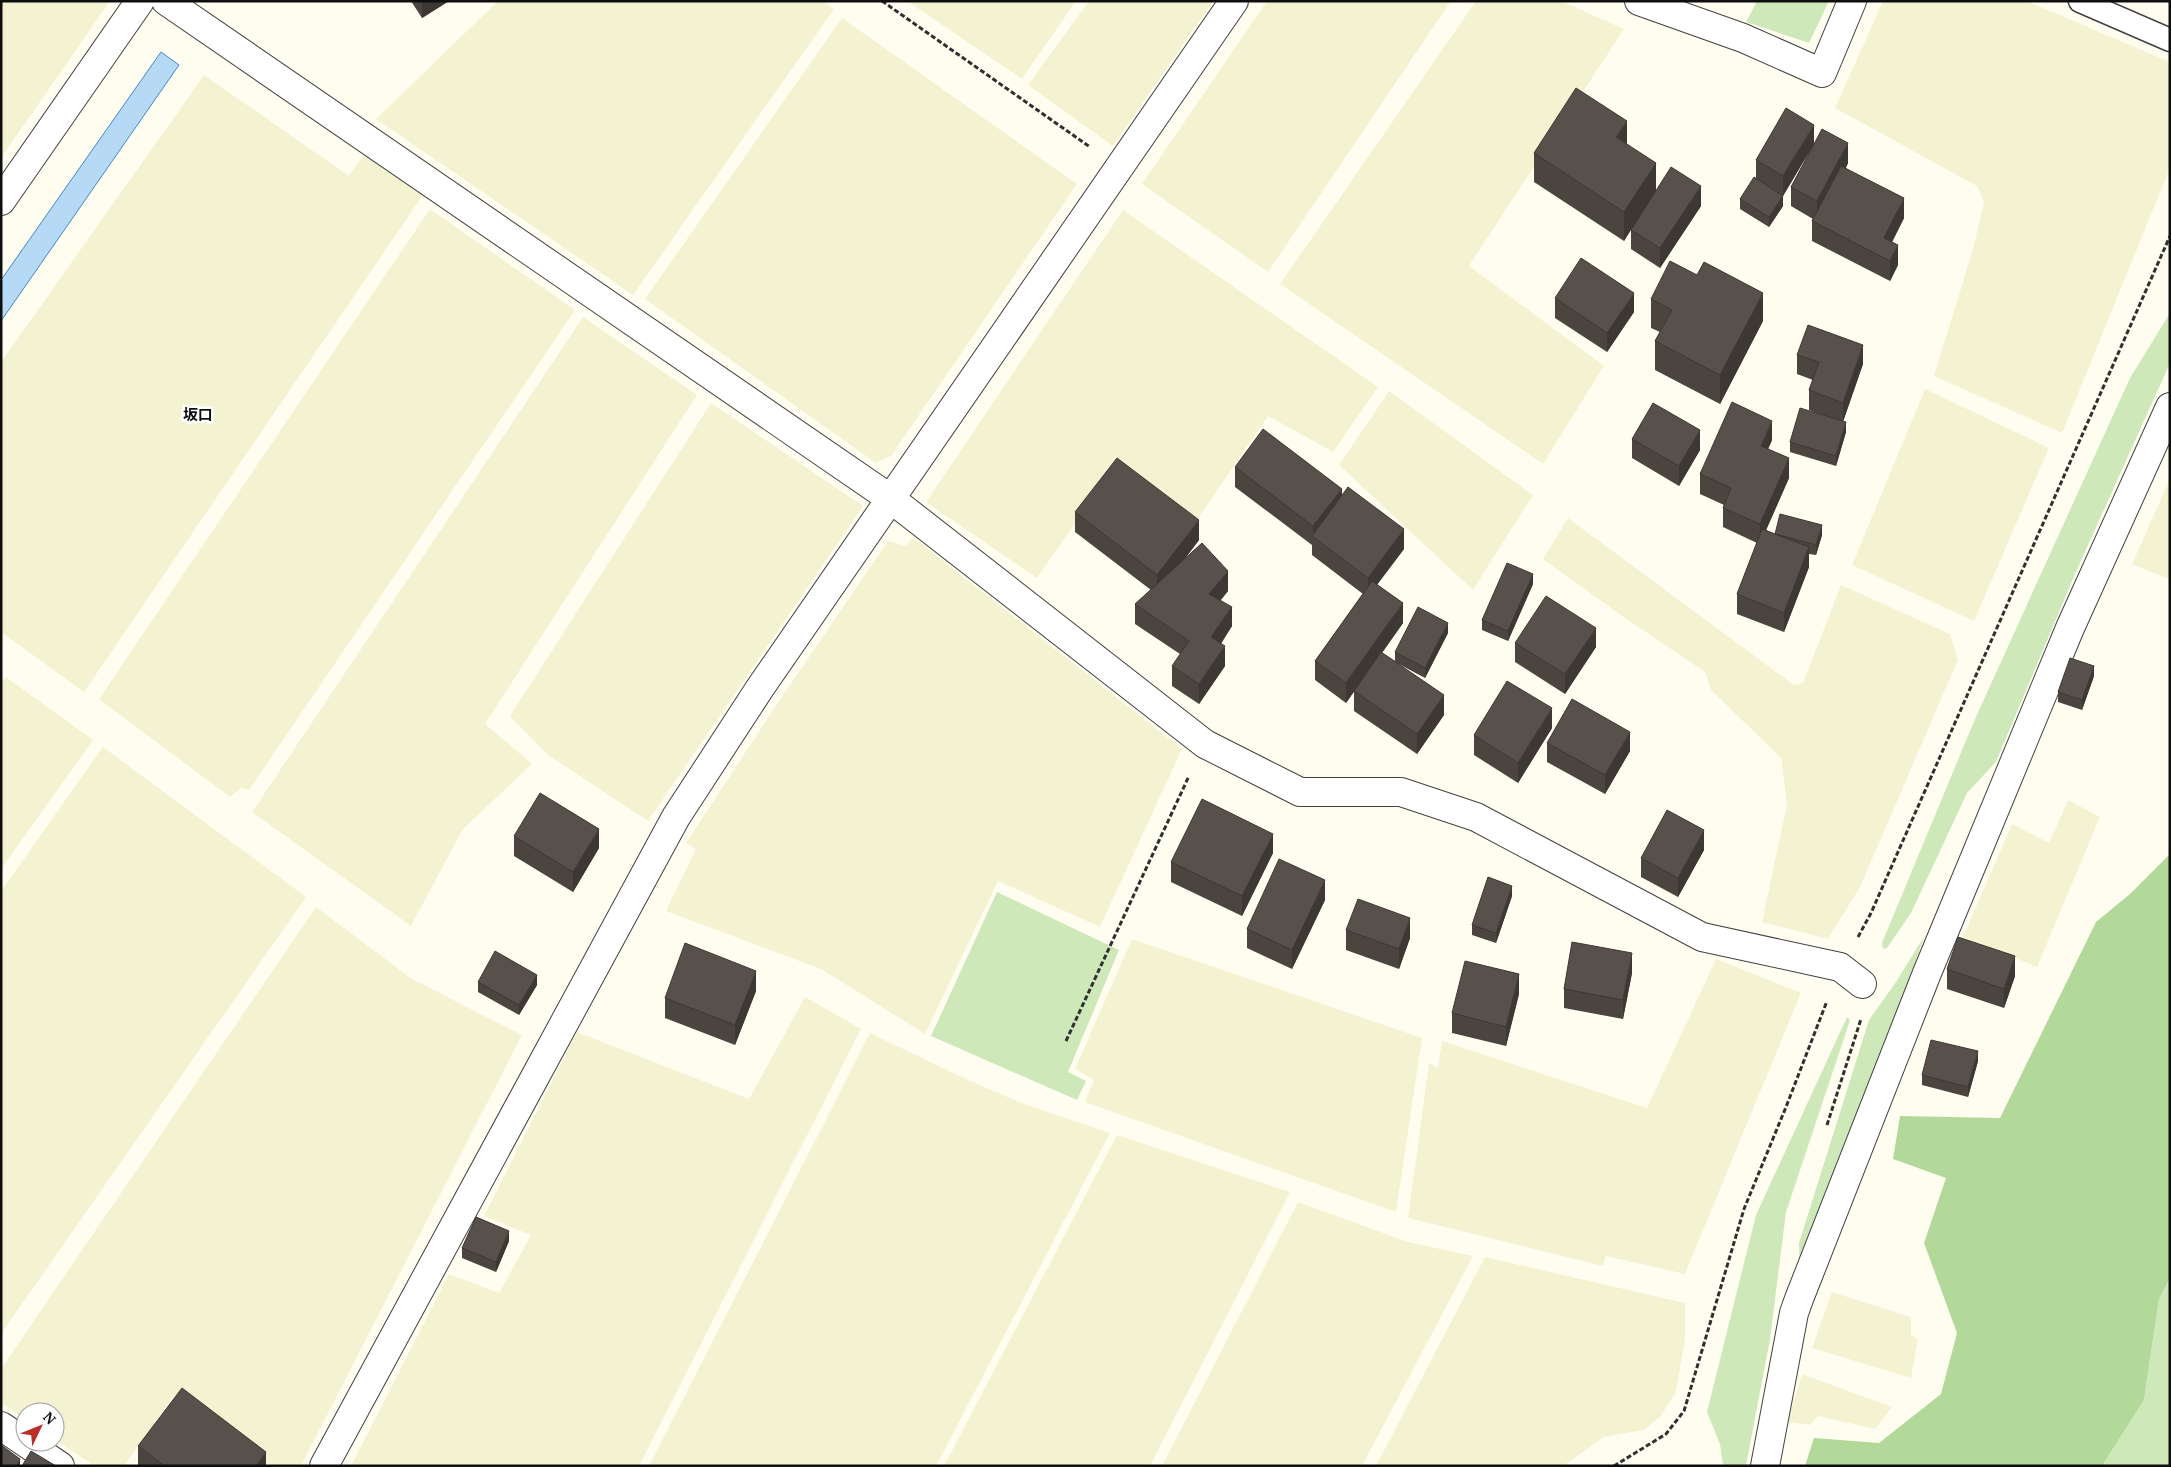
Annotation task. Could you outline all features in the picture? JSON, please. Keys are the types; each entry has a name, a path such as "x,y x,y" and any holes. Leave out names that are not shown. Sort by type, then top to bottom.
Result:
{"street":[{"path":"1,201 140,1"},
{"path":"166,1 891,499 1205,744 1300,792 1401,792 1476,817 1702,937 1840,967 1862,984"},
{"path":"324,1466 676,817 760,688 1234,1"},
{"path":"1639,1 1743,38 1822,73 1852,1"},
{"path":"1765,1466 1794,1313 1799,1299 1927,973 2062,646 2170,407"},
{"path":"1,1426 60,1466"}],"lane":[{"path":"2080,1 2170,40"}],"path":[{"path":"882,1 1120,168"},
{"path":"1614,1466 1666,1434 1684,1411 1744,1209 1840,967 1871,913 2170,236"},
{"path":"1066,1041 1143,872 1205,744"}],"green space":[{"path":"1,1 110,1 1,158"},
{"path":"498,1 823,1 834,9 633,295 376,119"},
{"path":"907,1 1076,1 1022,79"},
{"path":"1089,1 1213,1 1113,146 1028,85"},
{"path":"1267,1 1451,1 1268,272 1142,184"},
{"path":"1476,1 1561,1 1624,29 1469,266 1604,366 1543,464 1280,284"},
{"path":"1757,1 1829,1 1809,43 1746,22"},
{"path":"1883,1 2027,1 2170,62 2170,168 2062,433 1934,376 1973,249 1984,202 1977,186 1835,108"},
{"path":"842,18 1077,184 891,456 876,463 645,299"},
{"path":"204,75 349,176 365,153 423,195 84,692 1,632 1,362"},
{"path":"430,209 575,310 249,790 241,788 230,797 99,699"},
{"path":"1123,210 1378,387 1333,452 1268,416 1193,526 1112,470 1037,578 926,502"},
{"path":"2170,313 2170,363 2075,574 1996,762 1967,793 1911,913 1887,948 1883,949 1882,943 1975,719 2130,378"},
{"path":"583,317 697,395 485,724 532,764 463,829 411,926 252,812"},
{"path":"1925,389 2049,448 1974,621 1852,565"},
{"path":"1389,391 1533,495 1473,590 1339,465"},
{"path":"711,403 863,506 648,821 548,755 510,716"},
{"path":"2170,481 2170,580 2132,564"},
{"path":"1568,518 1794,685 1803,683 1841,585 1950,634 1958,660 1860,887 1828,939 1762,922 1787,804 1781,758 1711,690 1705,672 1543,559"},
{"path":"913,537 1182,749 1100,927 998,881 925,1034 821,969 666,911 696,849 686,843 777,704 888,541 906,546"},
{"path":"6,677 93,740 1,869 1,683"},
{"path":"103,747 306,897 1,1334 1,891"},
{"path":"2068,800 2100,817 2037,967 1963,937 2012,824 2049,843"},
{"path":"2170,854 2170,1278 2159,1299 2144,1400 2102,1466 1805,1466 1814,1438 1879,1443 1941,1394 1957,1333 1924,1243 1946,1178 1893,1159 1900,1116 2000,1118 2096,922 2130,894"},
{"path":"997,892 1119,950 1068,1072 1086,1081 1077,1100 931,1036"},
{"path":"316,907 412,979 522,1035 301,1466 271,1466 174,1395 124,1466 94,1466 65,1446 65,1402 15,1402 15,1412 1,1403 1,1369"},
{"path":"1925,935 1800,1273 1799,1243 1869,1020 1896,982"},
{"path":"1132,939 1422,1038 1396,1212 1085,1102 1094,1080 1075,1069"},
{"path":"1716,959 1801,993 1685,1274 1606,1256 1603,1266 1408,1218 1429,1063 1438,1068 1442,1041 1647,1108"},
{"path":"805,997 861,1029 639,1466 357,1466 352,1464 449,1274 499,1293 531,1235 484,1216 577,1032 749,1099"},
{"path":"1847,1017 1850,1020 1786,1212 1770,1339 1746,1466 1723,1466 1720,1444 1707,1412 1756,1215"},
{"path":"870,1033 968,1080 1024,1104 1110,1133 936,1466 649,1466"},
{"path":"1117,1135 1290,1192 1150,1466 944,1466"},
{"path":"1298,1202 1408,1242 1473,1256 1362,1466 1162,1466"},
{"path":"1485,1257 1685,1303 1685,1339 1676,1392 1660,1417 1644,1430 1604,1437 1563,1466 1376,1466"},
{"path":"2170,1278 2170,1466 2102,1466 2144,1400 2159,1299"},
{"path":"1832,1292 1911,1317 1911,1335 1918,1339 1911,1378 1812,1348"},
{"path":"1802,1374 1892,1407 1875,1429 1818,1416 1810,1425 1787,1422"}],"water":[{"path":"161,52 179,65 1,321 1,280"}],"building":[{"path":"1576,88 1627,121 1616,137 1656,163 1624,212 1534,153"},
{"path":"1786,108 1814,125 1783,176 1756,160"},
{"path":"1822,129 1848,143 1817,201 1791,187"},
{"path":"1841,166 1904,198 1884,238 1898,245 1890,261 1812,221"},
{"path":"1671,167 1701,186 1660,248 1631,230"},
{"path":"1754,177 1783,196 1769,217 1740,199"},
{"path":"1581,258 1634,293 1607,333 1555,298"},
{"path":"1670,261 1697,275 1704,262 1763,293 1720,375 1655,341 1672,310 1651,299"},
{"path":"1808,325 1863,345 1843,403 1809,390 1819,362 1797,355"},
{"path":"1732,402 1772,421 1761,446 1789,458 1760,524 1723,508 1731,488 1700,474"},
{"path":"1653,403 1700,430 1679,466 1632,439"},
{"path":"1800,408 1846,422 1836,456 1790,442"},
{"path":"1263,429 1342,489 1313,526 1235,467"},
{"path":"1117,458 1199,520 1157,575 1075,512"},
{"path":"1348,487 1404,529 1368,578 1312,536"},
{"path":"1780,514 1822,525 1816,545 1775,534"},
{"path":"1762,529 1809,547 1784,613 1737,594"},
{"path":"1202,543 1228,571 1209,594 1232,607 1211,637 1225,646 1199,684 1172,666 1189,641 1135,604"},
{"path":"1507,563 1533,574 1508,631 1482,620"},
{"path":"1372,581 1403,603 1346,683 1315,661"},
{"path":"1546,596 1596,628 1565,674 1515,643"},
{"path":"1418,607 1448,623 1425,668 1395,652"},
{"path":"1381,652 1444,695 1417,734 1354,691"},
{"path":"2070,658 2094,666 2082,700 2058,692"},
{"path":"1507,681 1552,708 1518,763 1474,735"},
{"path":"1572,699 1630,732 1605,775 1547,743"},
{"path":"540,793 599,829 573,872 514,836"},
{"path":"1202,799 1273,834 1242,896 1171,862"},
{"path":"1667,810 1704,830 1678,878 1641,858"},
{"path":"1279,859 1325,880 1292,950 1247,929"},
{"path":"1488,877 1512,886 1496,933 1472,925"},
{"path":"1358,899 1410,918 1399,949 1346,930"},
{"path":"1958,937 2015,956 2004,989 1947,969"},
{"path":"1572,942 1632,953 1623,1000 1564,989"},
{"path":"685,943 756,971 735,1025 665,998"},
{"path":"495,951 537,975 519,1005 478,982"},
{"path":"1465,961 1519,974 1506,1027 1452,1013"},
{"path":"1931,1040 1978,1051 1968,1087 1922,1075"},
{"path":"476,1217 509,1231 496,1262 462,1248"},
{"path":"182,1388 266,1452 256,1466 165,1466 138,1446"},
{"path":"1,1445 20,1459 16,1466 1,1466"},
{"path":"30,1452 33,1452 56,1466 22,1466"}],"district":[{"name":"坂口","path":"198,415"}]}
